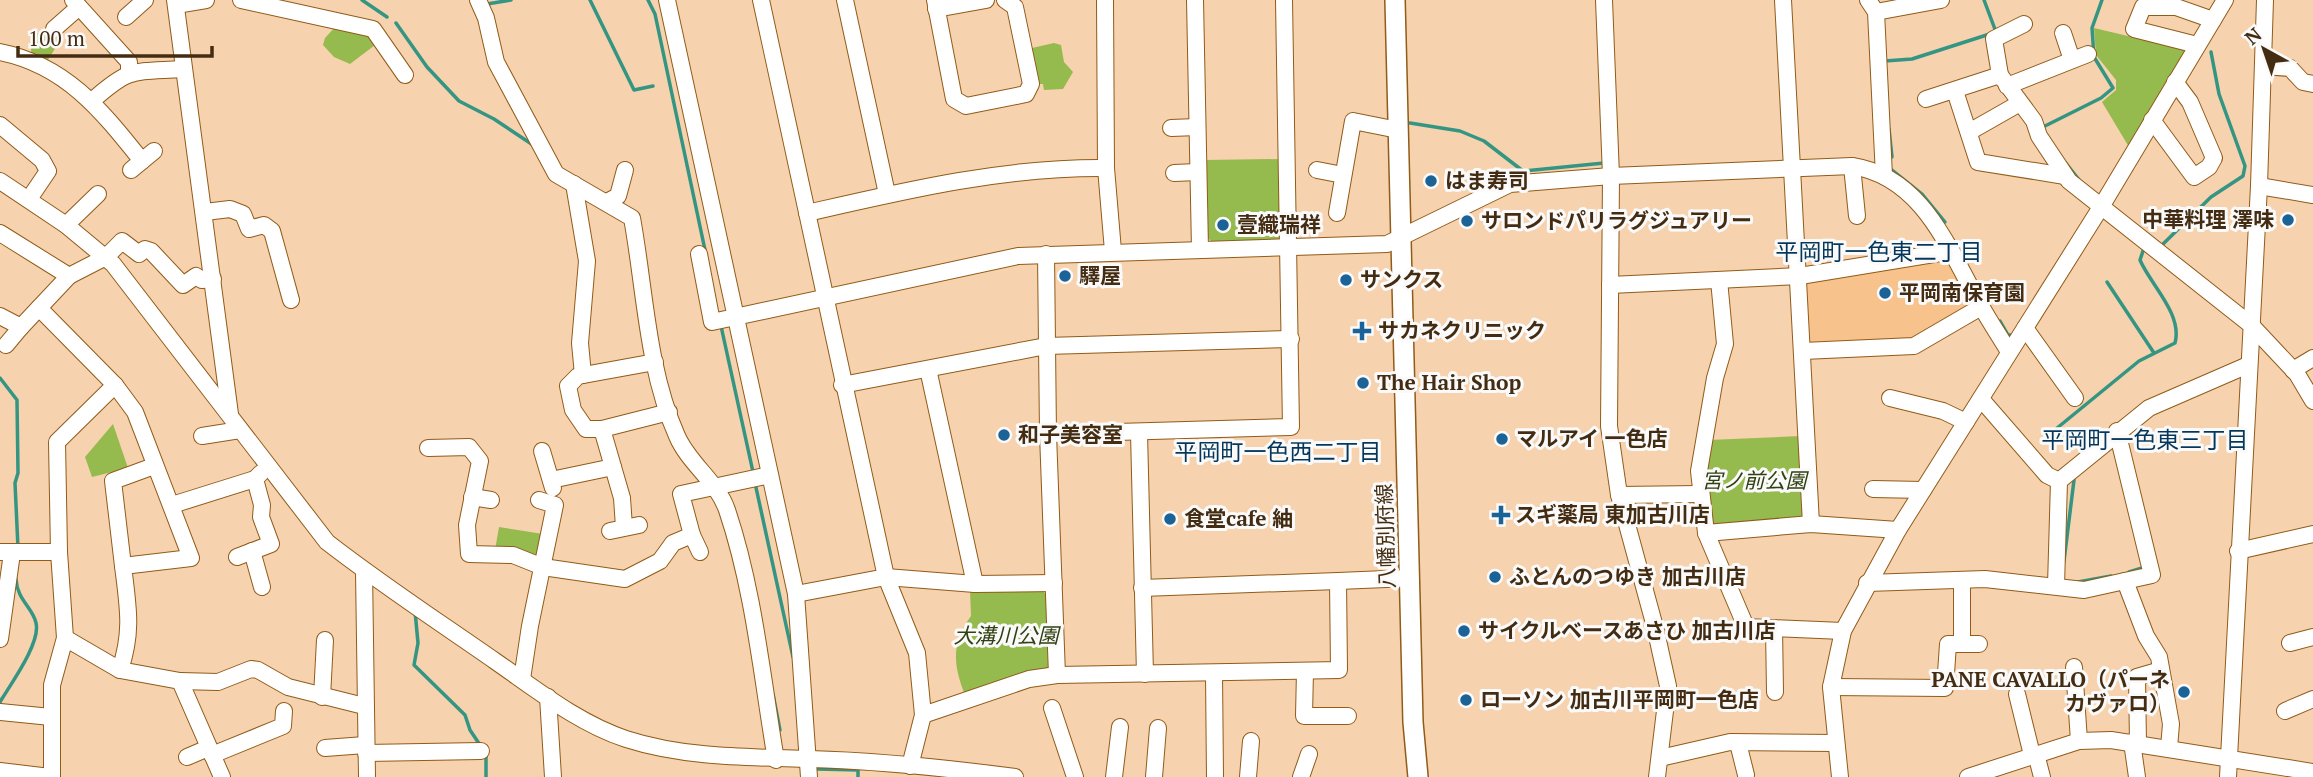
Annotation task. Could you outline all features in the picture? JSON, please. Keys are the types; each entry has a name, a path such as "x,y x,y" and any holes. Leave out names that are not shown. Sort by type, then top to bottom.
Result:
{"main road":[{"name":"八幡別府線","path":"1395,0 1413,722 1418,777"}],"street":[{"path":"126,17 145,0"},
{"path":"206,0 175,2 230,415"},
{"path":"241,0 292,5 380,26 405,75"},
{"path":"478,0 486,18 495,62 556,174 632,218 655,362 677,438 716,487 726,507 743,570 776,760"},
{"path":"667,0 796,594 810,777"},
{"path":"761,0 842,385 886,576 915,644 923,715 910,766"},
{"path":"845,0 887,194"},
{"path":"986,0 936,4 954,99 966,107 1026,94 1031,84 1015,7 1005,0"},
{"path":"1105,0 1106,168 1113,251"},
{"path":"1195,0 1200,249"},
{"path":"1048,435 1291,427 1284,0"},
{"path":"1604,0 1611,176 1609,426 1619,495 1668,686 1657,777"},
{"path":"1783,0 1791,167 1800,276 1811,524"},
{"path":"1884,176 1872,6 1941,0"},
{"path":"1840,777 1831,687 1843,631 1898,530 2101,207 2225,0"},
{"path":"2228,777 2259,186 2265,0"},
{"path":"54,29 76,4 129,62 130,73"},
{"path":"2197,45 2134,29 2143,7 2176,7 2213,20"},
{"path":"2024,24 1994,39 2003,80 2065,176 2251,326 2293,370 2313,401"},
{"path":"1926,99 2080,57 2063,33"},
{"path":"0,52 27,57 93,100 143,161"},
{"path":"2263,66 2290,68 2303,82 2313,84"},
{"path":"93,100 121,76 182,69"},
{"path":"2152,120 2194,177 2209,167 2214,158 2190,102 2175,82"},
{"path":"1955,91 1978,162 2065,176"},
{"path":"1969,132 2020,103"},
{"path":"1337,213 1353,121 1398,130"},
{"path":"0,125 42,160 48,171 29,199"},
{"path":"1171,128 1197,127"},
{"path":"699,254 711,320 980,263 1046,254 1387,244 1400,240 1510,184 1611,176 1852,166 1884,176 1908,193 1932,217 2009,352"},
{"path":"1852,166 1857,216"},
{"path":"807,213 995,173 1055,168 1106,168"},
{"path":"607,202 618,196 625,170"},
{"path":"1317,170 1343,176"},
{"path":"1174,173 1198,172"},
{"path":"0,181 66,225 106,257 230,415 261,473 327,542 364,571 584,722 626,739 667,749 776,760 808,759 910,766 1015,777"},
{"path":"574,184 586,261 580,342 583,375"},
{"path":"2259,186 2313,195"},
{"path":"66,225 98,194"},
{"path":"205,212 230,209 243,214 249,229 264,225 272,231 291,300"},
{"path":"0,233 69,276"},
{"path":"6,345 69,276 106,257 122,241 132,252 139,254 145,249 151,251 183,285 196,276 202,280 213,279"},
{"path":"1610,285 1800,276 1952,251"},
{"path":"1046,254 1048,435 1058,675"},
{"path":"1719,280 1725,344 1715,378 1699,471 1699,495 1706,533 1746,627 1843,631"},
{"path":"39,307 115,385 135,412 191,558 123,566"},
{"path":"1803,351 1914,346 1981,307"},
{"path":"0,316 22,327"},
{"path":"2025,328 2075,398"},
{"path":"842,385 1046,346 1291,339"},
{"path":"2293,370 2313,358"},
{"path":"655,362 583,375 568,386 573,410 586,429 602,429 669,412"},
{"path":"2056,586 2059,481 2149,408 2248,365"},
{"path":"928,369 975,584"},
{"path":"0,771 51,777 52,685 65,638 59,552 51,497 57,442 115,385"},
{"path":"1890,398 1943,411 1966,422"},
{"path":"1981,399 2047,475 2059,481"},
{"path":"602,429 622,498 624,528"},
{"path":"202,436 240,430"},
{"path":"1867,583 1962,580 2084,590 2152,575 2118,431"},
{"path":"1139,433 1145,674"},
{"path":"428,448 469,447 480,461 467,525 469,554 513,555 543,567 625,579 660,561 673,543 692,535"},
{"path":"522,679 555,505 548,491 542,451"},
{"path":"120,670 129,642 130,620 113,481 154,466"},
{"path":"548,491 613,467"},
{"path":"172,505 216,483 261,473"},
{"path":"261,473 261,517 271,544 244,554 262,587"},
{"path":"700,552 692,535 681,494 770,475"},
{"path":"1873,489 1923,490"},
{"path":"1619,495 1699,495"},
{"path":"472,498 491,500"},
{"path":"1706,533 1811,524 1898,530"},
{"path":"2238,551 2313,534"},
{"path":"0,639 6,552 59,552"},
{"path":"364,571 367,777"},
{"path":"796,594 886,576 975,584 1054,583"},
{"path":"1142,588 1410,578"},
{"path":"1962,580 1962,644"},
{"path":"923,715 1029,680 1058,675 1339,670 1338,581"},
{"path":"2125,581 2146,636 2159,657 2171,724 2169,748"},
{"path":"1774,628 1775,692"},
{"path":"2290,643 2313,637"},
{"path":"65,638 120,670 180,681 218,682 251,669 258,670 288,687 364,706"},
{"path":"323,697 325,640"},
{"path":"1831,687 1945,688 1948,644 1979,644"},
{"path":"2074,667 2068,686 2079,741"},
{"path":"2137,777 2137,677 2161,670"},
{"path":"1305,671 1304,716 1330,723 1348,716"},
{"path":"1214,674 1215,777"},
{"path":"180,681 222,777"},
{"path":"2017,694 2042,777"},
{"path":"548,697 553,777"},
{"path":"2286,711 2310,706"},
{"path":"1052,708 1075,777"},
{"path":"0,712 51,717"},
{"path":"187,757 284,726"},
{"path":"1114,777 1120,727"},
{"path":"1154,777 1158,728"},
{"path":"1248,777 1251,741"},
{"path":"1968,777 2079,741 2135,743 2313,772"},
{"path":"1660,758 1738,743 1836,743"},
{"path":"1738,743 1746,775"},
{"path":"326,748 481,751"},
{"path":"1301,777 1309,754"}],"shaded area":[{"name":"平岡南保育園","path":"1942,260 1949,265 1975,307 1914,344 1806,349 1804,279"}],"green space":[{"path":"337,25 366,32 375,45 350,64 334,57 323,45 325,38"},
{"path":"2094,28 2187,50 2129,147 2102,102 2116,90 2116,80 2096,55"},
{"path":"32,32 61,39 46,63 31,53"},
{"path":"1054,43 1061,45 1064,62 1073,72 1063,89 1044,90 1043,84 1039,84 1032,48"},
{"path":"1281,159 1283,234 1276,241 1212,242 1205,235 1204,160"},
{"path":"113,424 128,468 92,477 85,457"},
{"name":"宮ノ前公園","path":"1801,436 1805,514 1798,522 1716,525 1707,519 1703,482 1709,440"},
{"path":"499,527 543,534 539,561 495,550"},
{"name":"大溝川公園","path":"1042,589 1046,595 1048,667 1041,673 965,695 958,674 956,654 960,636 971,616 970,590"}],"waterway":[{"path":"362,0 387,17"},
{"path":"487,4 511,0"},
{"path":"590,0 634,90 653,86"},
{"path":"648,0 655,14 705,250"},
{"path":"1885,61 1912,59 1996,32 1984,0"},
{"path":"2043,127 2101,98 2113,88 2094,57 2092,28 2102,0"},
{"path":"396,23 427,67 459,101 494,119 533,145"},
{"path":"2161,246 2211,197 2243,176 2245,166 2219,94 2211,52"},
{"path":"1410,123 1460,131 1484,141 1523,171 1604,163"},
{"path":"1889,129 1892,157"},
{"path":"2065,162 2080,181"},
{"path":"1892,170 1922,194 1945,222"},
{"path":"2051,433 2139,361 2175,343 2176,332 2170,310 2140,260 2144,248"},
{"path":"2107,282 2154,353"},
{"path":"2000,321 2008,335 2012,335"},
{"path":"721,326 753,472"},
{"path":"0,378 17,400 18,473 15,483 18,548"},
{"path":"2064,561 2074,480"},
{"path":"755,483 793,657"},
{"path":"2129,572 2142,568"},
{"path":"2078,582 2111,576"},
{"path":"0,702 24,664 36,631 36,623 19,593 16,579"},
{"path":"415,611 418,643 414,665 465,715 470,730 480,745"},
{"path":"773,694 780,730"},
{"path":"486,755 486,777"},
{"path":"816,764 817,769 858,770 858,777"}],"place":[{"name":"はま寿司","path":"1431,181"},
{"name":"中華料理 澤味","path":"2288,220"},
{"name":"サロンドパリラグジュアリー","path":"1467,221"},
{"name":"壹織瑞祥","path":"1223,225"},
{"name":"驛屋","path":"1065,276"},
{"name":"サンクス","path":"1346,280"},
{"name":"平岡南保育園","path":"1885,293"},
{"name":"サカネクリニック","path":"1362,331"},
{"name":"The Hair Shop","path":"1363,383"},
{"name":"和子美容室","path":"1004,435"},
{"name":"マルアイ 一色店","path":"1502,439"},
{"name":"スギ薬局 東加古川店","path":"1501,515"},
{"name":"食堂cafe 紬","path":"1170,519"},
{"name":"ふとんのつゆき 加古川店","path":"1495,577"},
{"name":"サイクルベースあさひ 加古川店","path":"1464,631"},
{"name":"PANE CAVALLO（パーネ カヴァロ）","path":"2184,692"},
{"name":"ローソン 加古川平岡町一色店","path":"1466,700"}],"district":[{"name":"平岡町一色東二丁目","path":"1879,252"},
{"name":"平岡町一色東三丁目","path":"2145,440"},
{"name":"平岡町一色西二丁目","path":"1278,452"}]}
